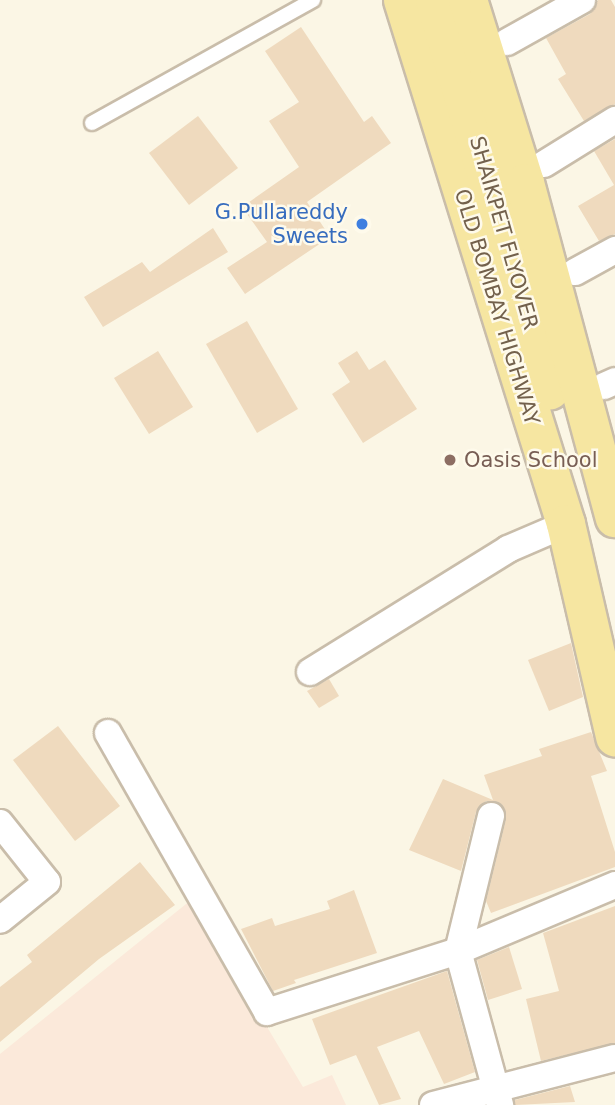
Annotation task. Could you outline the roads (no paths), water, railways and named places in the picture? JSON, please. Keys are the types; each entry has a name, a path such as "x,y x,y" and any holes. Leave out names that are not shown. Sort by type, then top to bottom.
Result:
{"main road":[{"name":"OLD BOMBAY HIGHWAY","path":"403,0 566,524 615,737"},
{"name":"SHAIKPET FLYOVER","path":"435,0 615,629"},
{"name":"SHAIKPET FLYOVER","path":"468,0 525,183 615,519"},
{"path":"495,0 609,383 615,441"}],"street":[{"path":"507,42 582,0"},
{"path":"544,164 615,120"},
{"path":"575,272 615,250"},
{"path":"310,672 508,549 566,524"},
{"path":"108,733 267,1012 458,951 615,885"},
{"path":"491,817 458,951 498,1096"},
{"path":"0,822 47,882 0,920"},
{"path":"433,1105 498,1096 615,1058"}],"lane":[{"path":"92,123 313,0"}],"place":[{"name":"G.Pullareddy Sweets","path":"362,224"},
{"name":"Oasis School","path":"450,460"}]}
